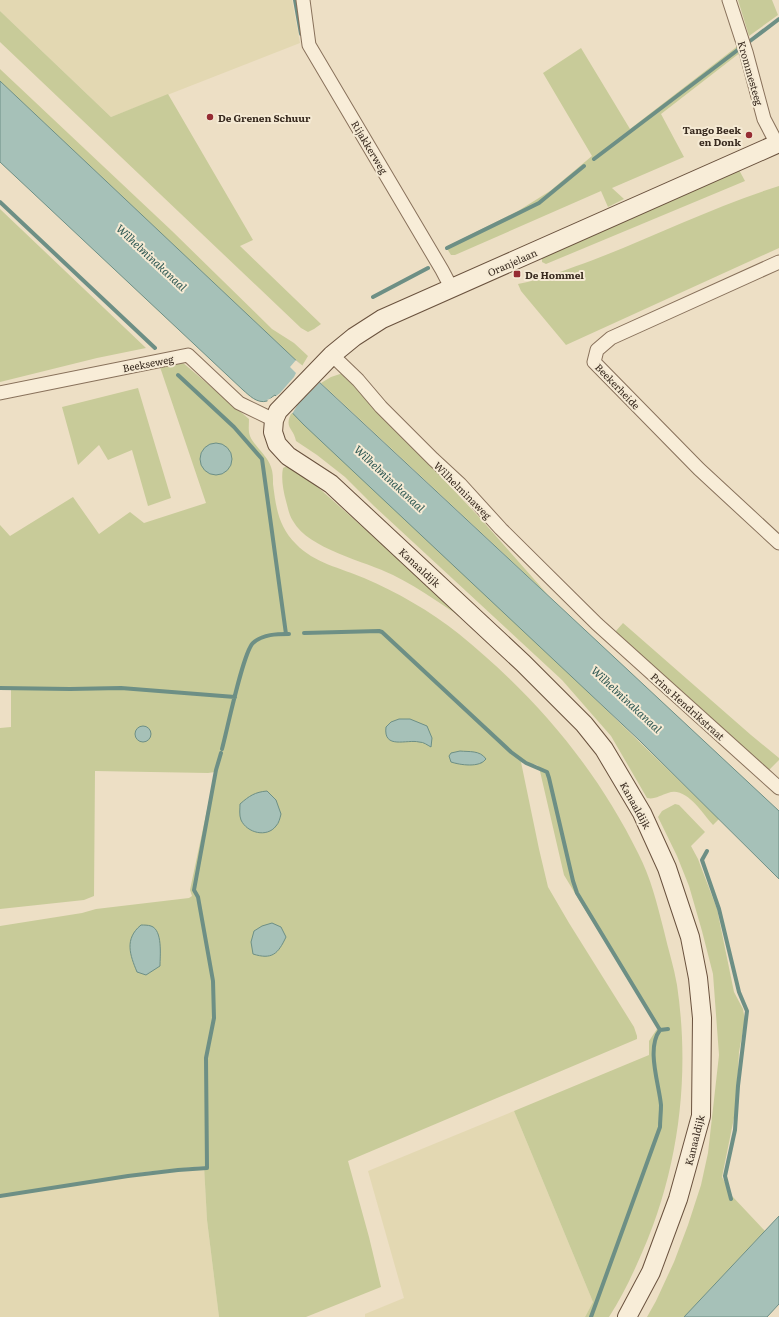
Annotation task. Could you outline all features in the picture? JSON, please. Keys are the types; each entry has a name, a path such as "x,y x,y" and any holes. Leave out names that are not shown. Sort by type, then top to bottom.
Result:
{"main road":[{"name":"Oranjelaan","path":"276,416 332,355 354,337 382,319 778,144"},
{"name":"Kanaaldijk","path":"276,416 273,432 277,444 288,456 331,484 523,663 584,724 604,749 642,813 667,868 690,937 698,978 702,1018 701,1116 678,1199 651,1272 627,1317"}],"street":[{"name":"Rijakkerweg","path":"303,0 309,45 452,288"},
{"name":"Krommesteeg","path":"729,0 746,52 764,119 778,144"},
{"name":"Beekerheide","path":"779,262 611,338 597,350 594,362 699,469 779,543"},
{"name":"Beekseweg","path":"0,393 188,355 239,403 276,416"},
{"name":"Wilhelminaweg","path":"332,355 358,380 381,407 460,484 502,529 597,624"},
{"name":"Prins Hendrikstraat","path":"597,624 779,788"}],"shaded area":[{"path":"0,0 292,0 300,43 111,117 0,11"},
{"path":"514,1111 593,1302 585,1317 365,1317 365,1314 404,1298 368,1171"},
{"path":"204,1166 207,1220 219,1317 0,1317 0,1195 145,1172"}],"green space":[{"path":"738,0 772,0 778,15 749,36"},
{"path":"0,11 111,117 168,94 253,240 240,246 321,324 308,332 301,328 0,42"},
{"path":"739,45 741,52 661,114 684,157 612,188 624,199 608,207 601,191 455,255 451,255 446,247 518,211 550,191 592,156 543,73 581,48 630,129"},
{"path":"0,69 172,231 272,329 294,343 308,356 302,366 0,81"},
{"path":"738,168 745,181 546,264 542,262 542,257"},
{"path":"779,186 779,248 566,345 521,291 518,284 546,277 593,260 708,212"},
{"path":"0,209 146,348 97,358 0,382"},
{"path":"182,362 249,419 250,436 267,458 272,469 275,501 279,516 285,530 303,551 328,564 389,589 425,610 459,634 513,682 537,707 582,762 621,821 643,862 656,901 677,985 681,1020 681,1092 678,1127 663,1197 637,1264 609,1317 585,1317 593,1302 514,1111 649,1055 649,1041 657,1029 656,1024 648,1010 564,875 539,767 537,765 521,762 548,887 634,1027 637,1039 348,1161 381,1287 306,1317 219,1317 207,1220 204,1166 145,1172 0,1195 0,926 82,913 96,909 189,898 192,896 190,890 215,772 95,771 94,896 84,900 0,909 0,728 11,727 11,687 0,686 0,525 10,536 73,497 99,534 130,512 144,523 206,503 160,367","holes":["204,449 224,473 218,475 200,455"]},
{"path":"343,373 480,518 548,595 321,383 331,377"},
{"path":"138,388 171,498 148,506 132,450 108,460 99,445 78,465 62,407"},
{"path":"292,412 553,658 719,819 713,825 693,802 681,793 668,793 655,798 647,798 611,736 562,680 374,506 345,477 296,441 289,425"},
{"path":"287,466 303,474 473,625 403,580 324,547 300,531 290,516 284,493 282,472 283,468"},
{"path":"623,623 779,758 779,760 765,774 615,632"},
{"path":"675,804 679,805 705,832 691,846 698,859 717,909 734,992 743,1009 745,1020 739,1052 736,1108 722,1177 732,1196 765,1231 684,1317 647,1317 674,1262 701,1185 708,1153 719,1055 713,974 702,931 689,886 677,856 658,817 662,811"}],"water":[{"name":"Wilhelminakanaal","path":"0,81 302,366 779,811 779,879 639,740 304,425 275,395 263,402 248,394 0,162"},
{"path":"216,443 222,444 229,450 232,459 231,465 225,472 216,475 210,474 203,468 200,459 201,453 207,446"},
{"path":"399,719 410,719 427,726 432,738 431,747 421,742 397,742 388,739 386,727 391,722"},
{"path":"143,726 149,728 151,734 149,740 143,742 137,740 135,734 137,728"},
{"path":"460,751 478,753 486,759 475,765 464,765 451,762 449,756 451,753"},
{"path":"267,791 276,800 281,814 278,823 268,832 263,833 252,831 241,820 240,804 252,795"},
{"path":"272,923 281,927 286,937 280,948 270,956 253,954 251,942 254,931 262,926"},
{"path":"141,925 155,928 160,944 160,966 146,975 137,972 132,959 130,947 132,936"},
{"path":"779,1216 779,1304 767,1317 684,1317"}],"pier":[{"path":"296,360 303,366 304,365 321,381 298,404 292,414 275,397 269,402 267,400 280,393 294,377 296,373 290,367"}],"waterway":[{"path":"295,0 301,34"},
{"path":"750,41 779,19"},
{"path":"594,159 739,49"},
{"path":"447,248 539,203 584,166"},
{"path":"0,202 155,348"},
{"path":"373,297 428,268"},
{"path":"178,375 234,427 262,459 286,634"},
{"path":"304,633 382,632 511,752 526,763 547,772 577,893 660,1030"},
{"path":"222,749 240,676 249,649 253,643 266,636 275,634 289,634"},
{"path":"0,688 121,688 235,697"},
{"path":"0,1196 128,1176 207,1168 206,1058 214,1018 213,981 198,897 194,890 216,770 221,753"},
{"path":"707,851 702,860 719,909 739,992 747,1011 738,1086 735,1130 725,1176 731,1199"},
{"path":"591,1317 660,1127 661,1105 654,1066 654,1046 660,1030 668,1029"}],"place":[{"name":"De Grenen Schuur","path":"210,117"},
{"name":"Tango Beek en Donk","path":"749,135"},
{"name":"De Hommel","path":"517,274"}]}
